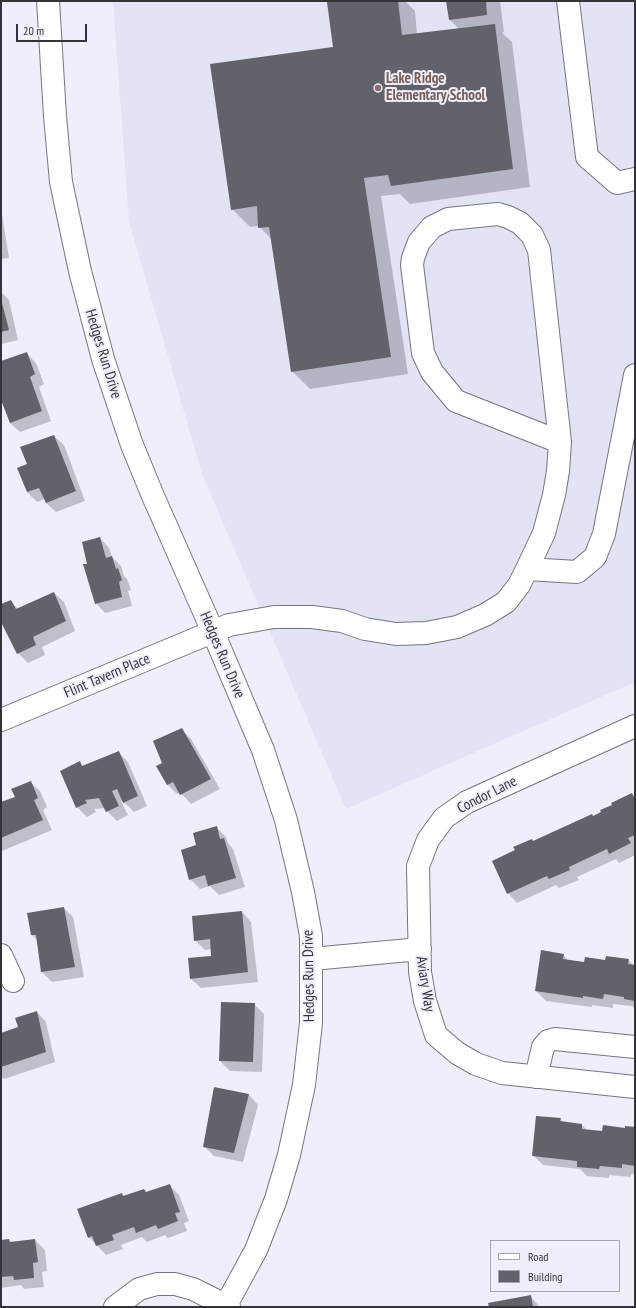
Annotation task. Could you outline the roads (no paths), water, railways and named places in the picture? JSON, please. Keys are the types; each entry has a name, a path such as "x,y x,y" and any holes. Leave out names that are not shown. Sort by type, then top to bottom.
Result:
{"street":[{"name":"Hedges Run Drive","path":"48,1 54,116 61,182 80,271 103,359 132,445 263,750 286,820 303,892 311,936 311,1023 305,1077 289,1156 276,1199 256,1250 227,1307"},
{"path":"568,1 587,157 617,183 635,179"},
{"name":"Flint Tavern Place","path":"1,720 229,625 274,618 312,617 342,621 365,629 396,634 426,633 457,627 490,612 506,602 519,585 528,569 544,532 554,495 558,471 560,442 539,250 532,235 520,223 508,217 498,214 448,219 432,227 419,242 412,265 423,353 432,372 456,401 560,442"},
{"path":"528,569 578,572 595,557 604,534 635,375"},
{"name":"Condor Lane","path":"420,949 418,866 428,840 444,818 467,802 635,726"},
{"name":"Aviary Way","path":"312,959 420,949 420,972 425,1000 436,1035 457,1053 476,1064 502,1073 635,1087"},
{"path":"1,955 13,980"},
{"path":"536,1077 543,1047 548,1041 555,1039 635,1047"},
{"path":"115,1307 139,1289 157,1284 175,1284 193,1289 227,1307"}],"place":[{"name":"Lake Ridge Elementary School","path":"378,88"}]}
